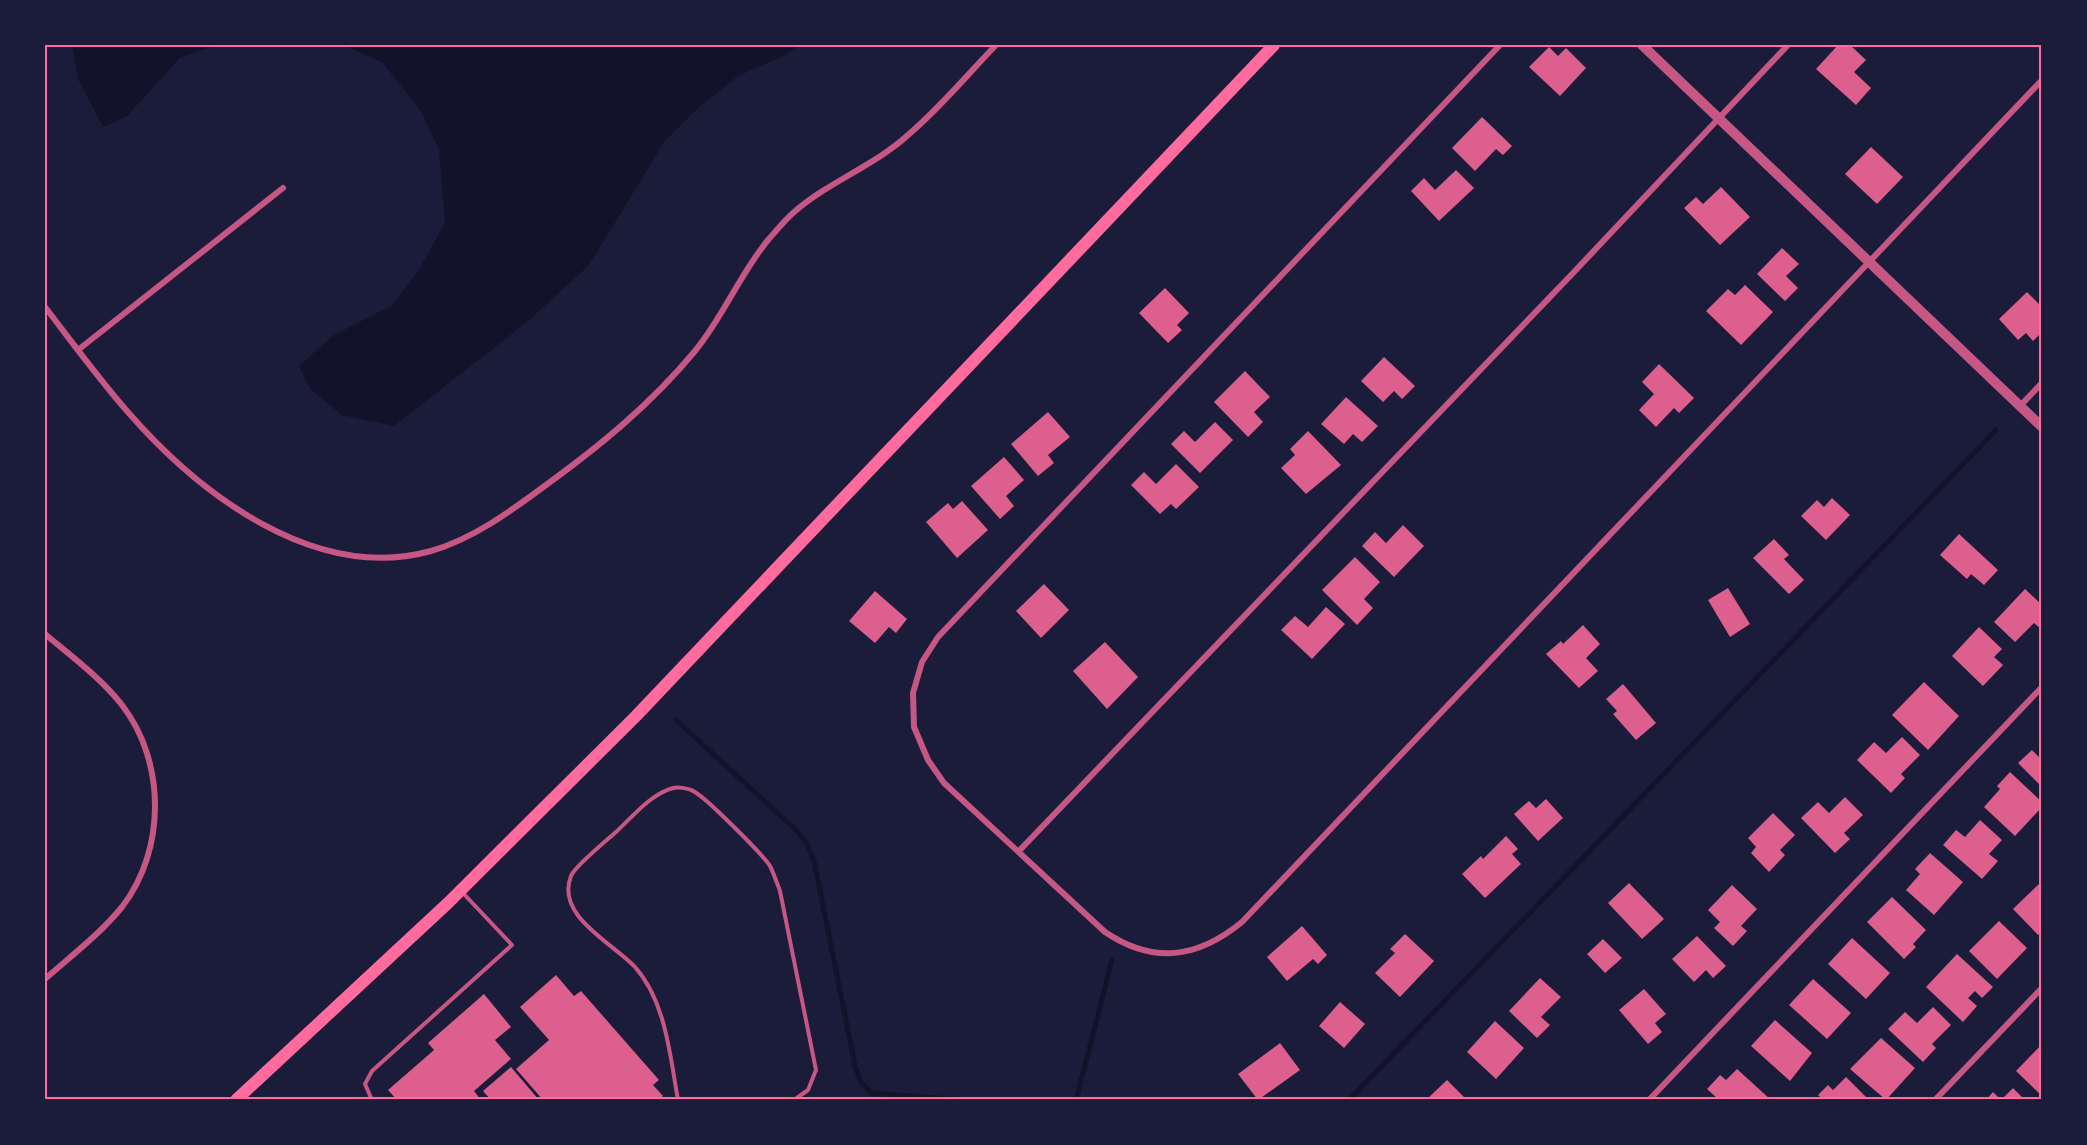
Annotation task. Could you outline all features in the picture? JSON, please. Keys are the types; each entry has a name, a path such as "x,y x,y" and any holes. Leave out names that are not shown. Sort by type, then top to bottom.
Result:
{"main road":[{"path":"236,1100 461,891 636,716 1274,45"}],"street":[{"path":"45,307 127,411 163,449 206,485 252,518 302,544 345,555 389,558 433,551 459,541 499,518 600,446 655,396 697,348 766,242 793,213 908,136 996,45"},
{"path":"1500,45 928,649 916,680 912,705 914,727 922,749 936,773 944,783 1105,932 1128,946 1154,953 1187,952 1218,940 1242,922 2042,80"},
{"path":"1642,45 2042,427"},
{"path":"1019,851 1574,272 1788,45"},
{"path":"78,350 283,188"},
{"path":"2020,406 2042,383"},
{"path":"45,634 106,688 122,706 144,744 150,762 155,805 150,847 144,867 123,904 98,933 45,979"},
{"path":"1649,1100 2042,687"},
{"path":"1935,1100 2042,988"}],"lane":[{"path":"678,1100 657,1002 636,968 586,925 573,910 567,892 571,875 587,858 657,795 676,787 693,790 722,815 769,865 780,891 816,1070 808,1090 794,1100"},
{"path":"372,1100 365,1084 372,1071 512,945 461,891"}],"shaded area":[{"path":"72,45 217,45 180,58 127,116 103,127 78,79"},
{"path":"343,45 799,45 785,55 738,76 699,107 664,142 589,265 527,322 394,426 342,415 310,389 299,366 334,335 391,306 417,273 445,223 439,149 421,111 382,62"}],"building":[{"path":"1838,45 1850,45 1866,60 1854,72 1871,88 1856,105 1816,69"},
{"path":"1549,47 1558,56 1566,48 1586,68 1560,96 1529,67"},
{"path":"1482,117 1512,146 1503,155 1496,149 1475,171 1452,148"},
{"path":"1871,147 1903,177 1877,204 1845,174"},
{"path":"1456,170 1474,188 1439,221 1411,191 1424,178 1435,190"},
{"path":"1721,187 1750,217 1720,245 1684,208 1696,197 1703,204"},
{"path":"1782,248 1799,264 1786,276 1798,288 1785,301 1757,274"},
{"path":"1745,285 1773,312 1741,345 1706,311 1728,289 1735,295"},
{"path":"1165,288 1189,313 1177,325 1182,330 1168,343 1139,313"},
{"path":"2027,292 2042,307 2042,332 2033,341 2026,333 2018,340 1999,319"},
{"path":"1384,357 1415,386 1402,399 1394,391 1383,402 1361,381"},
{"path":"1659,364 1694,398 1679,413 1674,408 1656,427 1639,410 1654,394 1642,382"},
{"path":"1245,371 1270,397 1254,412 1263,422 1248,437 1214,402"},
{"path":"1346,397 1378,426 1362,442 1353,434 1344,444 1321,424"},
{"path":"1048,412 1070,437 1048,455 1054,463 1038,476 1011,444"},
{"path":"1215,422 1233,440 1200,473 1171,444 1184,431 1195,442"},
{"path":"1308,431 1341,465 1306,494 1281,468 1295,455 1290,449"},
{"path":"1004,457 1024,480 1006,496 1014,506 1000,519 971,486"},
{"path":"1176,464 1199,487 1176,509 1171,504 1160,514 1131,485 1144,472 1156,484"},
{"path":"1832,498 1850,515 1826,540 1801,516 1817,500 1824,507"},
{"path":"962,501 988,530 957,558 926,522 948,503 953,509"},
{"path":"1403,525 1424,546 1394,577 1362,546 1375,532 1386,543"},
{"path":"1959,534 1998,570 1984,585 1971,574 1967,579 1940,555"},
{"path":"1774,539 1789,555 1784,559 1804,580 1789,594 1753,558"},
{"path":"1355,557 1380,582 1364,599 1373,608 1357,625 1322,590"},
{"path":"1044,584 1069,610 1041,638 1016,611"},
{"path":"1728,588 1750,624 1730,637 1708,600"},
{"path":"2025,589 2042,605 2042,630 2034,623 2015,642 1994,622"},
{"path":"875,591 907,619 896,633 889,627 875,643 849,621"},
{"path":"1326,607 1345,624 1312,659 1281,630 1295,616 1308,627"},
{"path":"1583,625 1600,644 1586,658 1598,671 1579,688 1546,654 1561,641 1563,644"},
{"path":"1979,627 2002,649 1994,657 2003,665 1983,686 1952,656"},
{"path":"1105,642 1138,677 1107,709 1073,671"},
{"path":"1924,682 1959,716 1928,750 1892,715"},
{"path":"1623,684 1656,723 1636,740 1613,714 1617,711 1606,699"},
{"path":"1902,737 1920,755 1901,774 1905,778 1891,793 1857,760 1874,742 1886,753"},
{"path":"2032,750 2039,757 2042,755 2042,787 2018,763"},
{"path":"2010,772 2042,802 2042,807 2015,836 1984,807 2000,789 1997,786"},
{"path":"1845,797 1863,815 1844,833 1850,839 1835,853 1801,818 1818,802 1829,813"},
{"path":"1546,799 1563,818 1538,841 1514,814 1529,801 1536,808"},
{"path":"1773,813 1795,835 1780,850 1785,855 1769,872 1751,853 1756,847 1748,838"},
{"path":"1980,820 2002,840 1989,854 1998,861 1982,879 1943,845 1956,830 1965,837"},
{"path":"1506,836 1518,849 1512,854 1521,864 1485,898 1462,874 1481,856 1483,859"},
{"path":"1930,853 1963,882 1934,915 1906,890 1920,874 1915,869"},
{"path":"2042,881 2042,931 2038,935 2013,909"},
{"path":"1629,883 1664,919 1642,939 1608,903"},
{"path":"1732,885 1757,909 1741,926 1747,931 1733,946 1714,928 1720,922 1708,910"},
{"path":"1892,897 1926,930 1913,944 1916,947 1904,959 1867,922"},
{"path":"1999,921 2027,948 1997,979 1969,951"},
{"path":"1302,926 1327,955 1318,964 1313,959 1287,981 1267,957"},
{"path":"1405,934 1434,961 1400,997 1375,973 1395,953 1390,949"},
{"path":"1697,936 1726,966 1713,978 1706,970 1694,982 1672,959"},
{"path":"1852,938 1890,973 1866,999 1828,964"},
{"path":"1603,939 1622,958 1605,973 1587,954"},
{"path":"1957,954 1993,987 1982,998 1975,991 1968,998 1977,1006 1963,1022 1926,987"},
{"path":"556,975 574,996 581,991 659,1080 653,1085 663,1096 659,1100 543,1100 516,1069 549,1040 520,1007"},
{"path":"1540,978 1561,997 1541,1017 1550,1025 1537,1038 1509,1011"},
{"path":"1813,979 1851,1013 1827,1039 1789,1005"},
{"path":"1644,989 1666,1014 1655,1023 1662,1032 1648,1044 1619,1010"},
{"path":"484,994 511,1027 495,1040 511,1059 474,1091 481,1100 397,1100 388,1090 434,1050 428,1043"},
{"path":"1340,1002 1365,1024 1344,1048 1319,1026"},
{"path":"1933,1007 1951,1025 1932,1044 1936,1048 1923,1062 1888,1029 1905,1012 1917,1023"},
{"path":"1775,1020 1812,1053 1790,1081 1751,1046"},
{"path":"1495,1021 1524,1048 1496,1079 1467,1052"},
{"path":"1881,1038 1915,1068 1886,1100 1850,1069"},
{"path":"1280,1043 1300,1070 1258,1100 1238,1074"},
{"path":"2042,1044 2042,1096 2016,1071"},
{"path":"511,1067 539,1100 491,1100 483,1091"},
{"path":"1737,1069 1771,1100 1719,1100 1707,1089 1720,1075 1726,1080"},
{"path":"1846,1077 1869,1100 1823,1100 1818,1095 1828,1085 1833,1090"},
{"path":"1447,1080 1467,1100 1426,1100"},
{"path":"2013,1088 2025,1100 2001,1100"},
{"path":"1993,1092 2001,1100 1986,1100"}],"waterway":[{"path":"1349,1100 1996,430"},
{"path":"676,720 796,830 806,842 814,861 855,1066 861,1082 871,1093 963,1100"},
{"path":"1076,1100 1112,960"}]}
